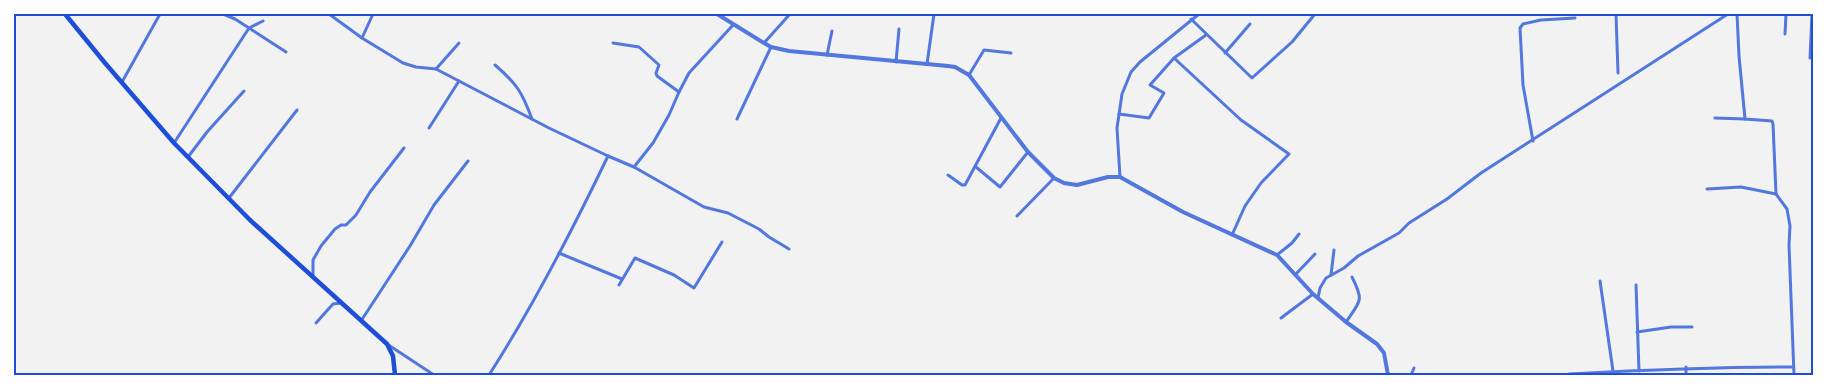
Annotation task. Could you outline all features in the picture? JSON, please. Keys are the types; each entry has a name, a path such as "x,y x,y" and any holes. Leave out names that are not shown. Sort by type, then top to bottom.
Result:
{"main road":[{"path":"65,14 174,143 250,220 387,344 393,356 395,375"}],"street":[{"path":"122,82 160,14"},
{"path":"223,14 286,52"},
{"path":"329,14 362,38 403,63 416,67 436,69 532,119 634,167 704,207 728,213 790,248"},
{"path":"362,38 373,14"},
{"path":"717,14 772,47 789,51 954,67 969,75 1028,152 1054,178 1064,183 1077,185 1108,177 1120,177 1182,212 1277,255 1313,294 1346,322 1377,344 1384,353 1388,375"},
{"path":"764,43 790,14"},
{"path":"927,64 934,14"},
{"path":"1120,177 1117,128 1122,94 1131,72 1140,62 1199,14"},
{"path":"1192,19 1206,35 1253,78 1292,42 1315,14"},
{"path":"1616,14 1618,73"},
{"path":"1318,298 1320,288 1326,278 1344,268 1358,256 1399,233 1481,173 1728,14"},
{"path":"1738,14 1745,119"},
{"path":"1785,34 1786,14"},
{"path":"1810,58 1812,14"},
{"path":"1533,141 1523,85 1520,28 1523,24 1541,20 1575,18"},
{"path":"174,143 249,28 263,21"},
{"path":"1225,53 1250,24"},
{"path":"634,167 653,143 689,73 733,25"},
{"path":"896,62 899,29"},
{"path":"827,55 832,32"},
{"path":"1119,114 1149,118 1164,93 1150,85 1174,58 1206,35"},
{"path":"436,69 459,43"},
{"path":"613,43 640,48 659,65 656,73 657,76 679,92"},
{"path":"737,119 772,47"},
{"path":"969,75 984,50 1011,53"},
{"path":"1174,58 1241,120 1289,154 1260,183 1245,206 1232,235"},
{"path":"495,65 508,76 523,94 532,119"},
{"path":"429,128 459,81"},
{"path":"188,157 207,132 244,91"},
{"path":"229,198 297,110"},
{"path":"948,174 963,185 976,167 1001,118"},
{"path":"1714,118 1772,121 1773,124 1776,194 1787,209 1790,226 1789,245 1794,375"},
{"path":"313,278 313,260 321,246 335,228 346,225 354,217 370,192 404,148"},
{"path":"976,167 1000,187 1028,152"},
{"path":"489,375 525,318 608,156"},
{"path":"361,322 434,206 468,161"},
{"path":"1017,216 1054,178"},
{"path":"1707,189 1741,187 1776,194"},
{"path":"1277,255 1292,243 1298,234"},
{"path":"619,285 635,258 674,275 694,288 722,242"},
{"path":"1331,276 1334,250"},
{"path":"559,253 622,279"},
{"path":"1295,275 1315,254"},
{"path":"1346,322 1360,300 1359,291 1352,277"},
{"path":"1600,281 1613,371"},
{"path":"1636,285 1639,372"},
{"path":"1281,318 1313,294"},
{"path":"316,323 333,304 341,303"},
{"path":"1637,332 1671,327 1692,327"},
{"path":"387,344 434,375"},
{"path":"1569,374 1613,371 1639,372 1686,368 1793,367"},
{"path":"1411,375 1414,368"},
{"path":"1686,368 1686,375"}]}
